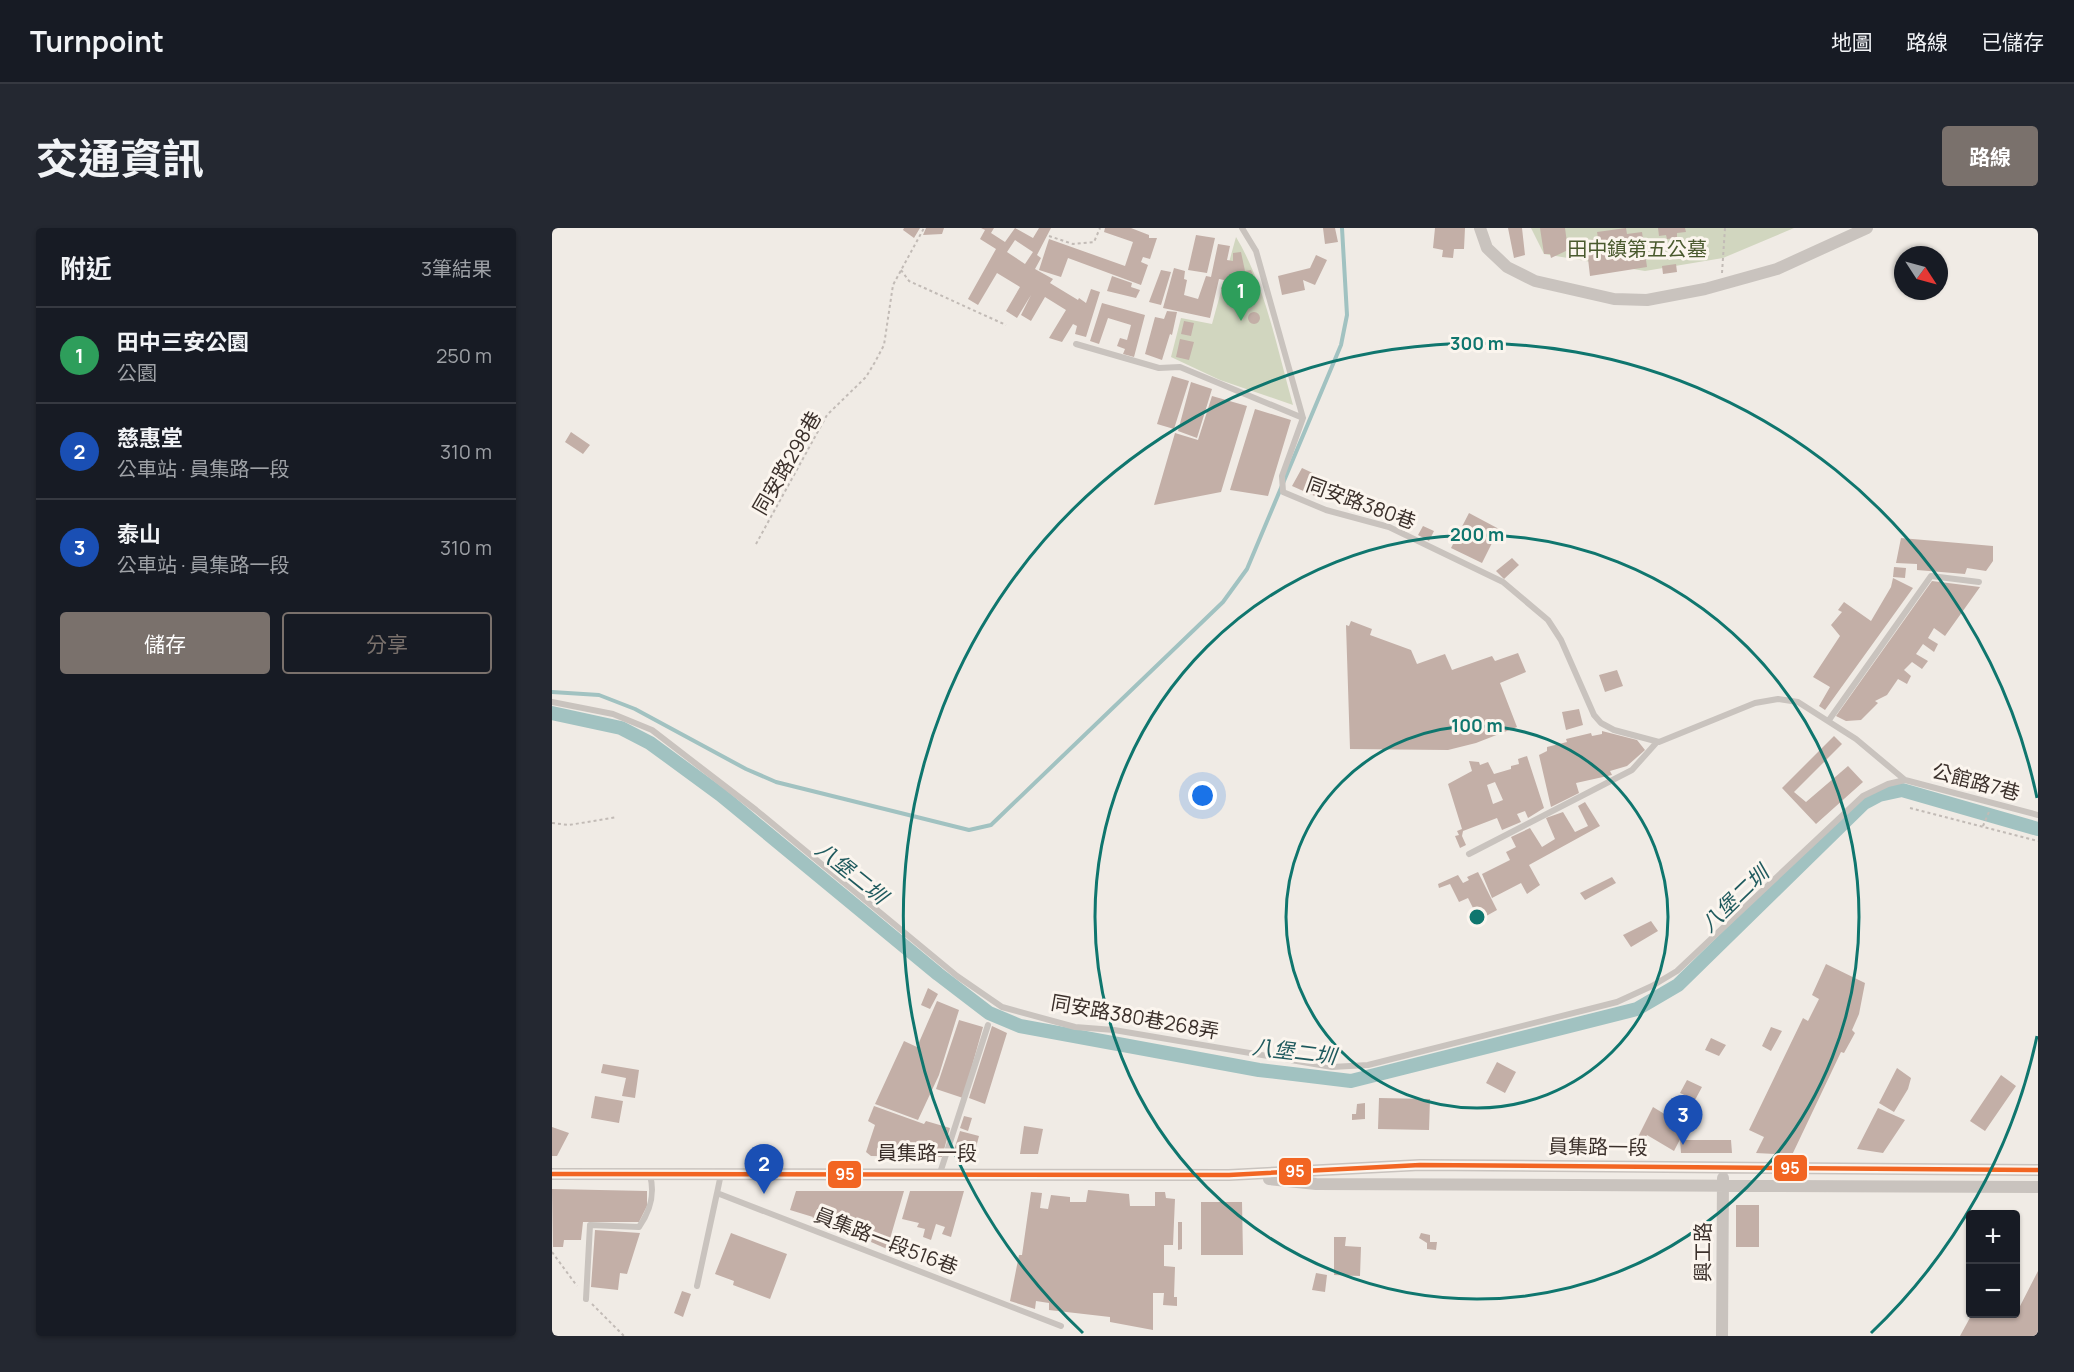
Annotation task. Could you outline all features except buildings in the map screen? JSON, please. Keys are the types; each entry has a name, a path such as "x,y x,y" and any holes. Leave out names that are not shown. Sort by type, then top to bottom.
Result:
{"street":[{"path":"1480,228 1487,248 1508,267 1535,281 1614,298 1647,300 1777,269 1867,228"},
{"name":"員集路一段","path":"552,1174 1229,1175 1420,1165 2038,1170"},
{"name":"興工路","path":"1722,1336 1724,1168"},
{"name":"員集路一段","path":"1229,1175 1316,1184 2038,1188"}],"lane":[{"path":"1242,228 1256,251 1303,418"},
{"path":"1076,344 1159,368 1180,367 1303,418"},
{"name":"同安路380巷","path":"1303,418 1282,476 1283,492 1326,510 1389,527 1503,582 1548,620 1561,640 1582,692 1601,723 1657,742"},
{"path":"1829,720 1932,576 1979,582"},
{"path":"1468,854 1632,770 1657,742 1755,704 1778,699 1798,702 1829,720 1905,780"},
{"name":"同安路380巷268弄","path":"552,702 614,714 652,730 756,810 957,976 1002,1007 1075,1027 1114,1030 1332,1067 1380,1062 1617,1002 1652,986 1677,971 1863,796 1888,784 1905,780"},
{"name":"公館路7巷","path":"1905,780 2038,815"},
{"path":"940,1173 988,1025"},
{"path":"586,1299 590,1225 639,1227 647,1216 654,1190 650,1174"},
{"path":"697,1286 721,1174"},
{"name":"員集路一段516巷","path":"717,1193 1060,1326"}],"path":[{"name":"同安路298巷","path":"756,544 827,415 867,377 875,362 884,345 893,285 924,228"},
{"path":"1049,236 1083,245 1094,242 1100,228"},
{"path":"1720,284 1725,228"},
{"path":"901,270 909,281 1006,325"},
{"path":"1983,826 1992,804"},
{"path":"1910,808 2038,841"},
{"path":"552,823 569,825 617,817"}],"green space":[{"name":"田中鎮第五公墓","path":"1531,228 1794,228 1723,258 1645,271 1544,254"},
{"path":"1236,237 1263,297 1293,405 1220,380 1171,357 1181,318 1212,324"}],"waterway":[{"path":"552,692 599,695 635,709 746,769 776,782 969,830 991,825 1223,602 1247,569 1341,345 1347,315 1342,228"},
{"name":"八堡二圳","path":"552,713 621,728 650,743 721,795 938,974 989,1013 1020,1026 1259,1070 1351,1081 1637,1009 1678,985 1864,803 1879,795 1902,790 2038,829"}],"transit line":[{"name":"95","path":"552,1174 1229,1175 1420,1165 2038,1170"}],"place":[{"name":"田中三安公園","path":"1241,321"},
{"name":"泰山","path":"1683,1145"},
{"name":"慈惠堂","path":"764,1194"}]}
